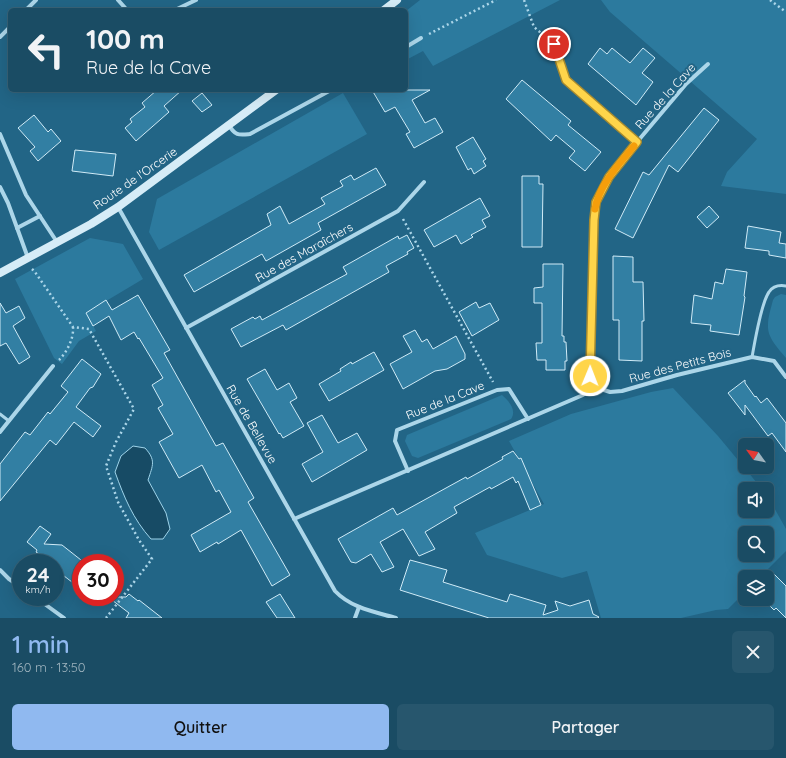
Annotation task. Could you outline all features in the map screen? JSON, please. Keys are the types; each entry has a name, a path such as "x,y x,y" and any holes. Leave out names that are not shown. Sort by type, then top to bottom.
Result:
{"street":[{"path":"28,8 36,0"},
{"path":"118,0 125,8"},
{"path":"179,8 196,0"},
{"path":"387,8 397,0"},
{"path":"0,37 8,29"},
{"path":"408,46 421,38"},
{"name":"Rue de la Cave","path":"554,44 566,80 637,142"},
{"name":"Rue de la Cave","path":"589,385 594,220 596,202 609,177 637,142 686,84 708,64"},
{"name":"Route de l'Orcerie","path":"0,273 118,207 273,92"},
{"path":"229,125 232,132 238,135 250,134 327,92"},
{"path":"0,134 26,195 57,242"},
{"name":"Rue des Maraîchers","path":"186,328 398,211 424,182"},
{"path":"0,187 8,203 17,228 25,259"},
{"name":"Rue de Bellevue","path":"118,207 336,591 346,601 359,607 396,618"},
{"path":"17,228 40,216"},
{"name":"Rue des Petits Bois","path":"589,385 610,392 622,391 752,356 774,361 786,377"},
{"path":"0,432 53,366"},
{"path":"294,519 583,395 589,385"},
{"name":"Rue de la Cave","path":"408,471 394,441 397,430 497,390 509,390 528,419"},
{"path":"0,570 12,581"},
{"path":"47,606 64,618"},
{"path":"355,618 359,607"}],"lane":[{"path":"752,356 765,300 770,290 779,285 786,286"},
{"path":"0,414 9,421"}],"path":[{"path":"421,38 496,0"},
{"path":"524,0 534,27 554,44"},
{"path":"770,0 786,12"},
{"path":"398,211 497,390"},
{"path":"25,259 74,327 74,334 64,355 53,366"},
{"path":"74,327 89,330 134,409 116,442 106,466 118,502 139,540 152,559 106,618"}],"shaded area":[{"path":"420,0 560,0 433,66 423,51 408,59 408,9"},
{"path":"601,0 786,0 786,194 721,186 727,172 757,139 610,12"},
{"path":"343,93 367,134 159,250 149,232 157,199"},
{"path":"90,238 123,244 143,279 86,313 96,331 79,341 62,364 54,358 15,279"},
{"path":"781,294 786,295 786,358 771,339 768,330 768,319 773,300"},
{"path":"673,388 718,436 738,460 738,474 750,474 756,482 738,482 738,518 774,518 774,508 786,529 786,551 767,570 738,570 738,599 728,609 716,610 681,618 601,618 587,571 562,578 487,555 475,533 544,504 509,441 571,414 651,392"},
{"path":"502,395 510,403 513,409 513,416 511,419 418,458 412,456 405,441 407,435"},
{"path":"133,446 145,448 152,459 152,466 148,480 166,513 170,529 163,539 151,539 139,524 126,499 115,472 121,456"}],"building":[{"path":"600,48 607,54 612,48 630,63 643,48 655,58 642,73 653,82 636,105 588,64"},
{"path":"522,80 571,121 568,125 601,152 585,171 569,158 575,151 556,135 551,141 506,99"},
{"path":"408,90 430,90 412,100 425,123 435,118 443,132 414,148 406,134 410,132 395,107 385,112 373,92 408,92"},
{"path":"155,92 180,92 164,106 169,112 136,141 125,128 132,122 130,119 145,107 142,103"},
{"path":"202,93 212,105 202,112 192,101"},
{"path":"704,108 719,120 678,172 669,165 633,238 615,229 643,172 649,175"},
{"path":"34,115 48,132 51,129 61,141 38,161 30,151 35,147 18,128"},
{"path":"473,137 486,159 483,161 486,166 474,174 471,168 468,170 456,147"},
{"path":"75,150 116,154 113,176 72,171"},
{"path":"376,168 386,185 318,223 321,230 266,261 262,254 194,292 184,275 271,225 267,214 280,206 289,224 325,204 321,198 343,186 340,181 351,175 354,180"},
{"path":"522,176 539,176 539,184 543,184 542,247 522,247"},
{"path":"480,198 490,216 482,220 486,227 471,235 473,237 461,244 456,235 434,247 424,230"},
{"path":"709,206 719,217 707,228 697,217"},
{"path":"748,226 781,232 779,243 786,244 786,258 769,255 769,251 745,248"},
{"path":"407,235 414,248 407,252 408,254 386,266 389,272 286,330 283,325 241,347 231,329 253,317 255,319 260,316 262,320 347,274 343,267 398,236 399,239"},
{"path":"613,256 633,257 633,282 643,282 644,321 642,321 642,361 619,360 619,320 613,320"},
{"path":"543,264 563,264 562,336 564,336 564,342 566,342 567,361 565,361 565,370 546,370 546,360 537,360 536,343 542,343 542,303 534,303 534,288 543,287"},
{"path":"726,269 747,272 739,335 710,331 711,325 691,323 694,295 712,299 715,282 723,284"},
{"path":"138,295 170,350 164,353 216,446 223,443 254,498 248,502 290,575 272,586 241,530 218,544 217,542 200,552 191,535 231,512 219,490 216,492 202,465 179,478 159,442 173,434 158,408 163,405 152,385 163,378 139,338 138,339 134,332 121,340 109,316 93,326 86,313 106,300 112,310"},
{"path":"476,302 479,308 490,303 499,320 472,336 459,312"},
{"path":"0,303 6,313 19,306 25,318 13,326 30,357 19,364 6,343 0,346"},
{"path":"415,330 422,342 427,339 433,349 456,336 465,354 465,359 447,369 435,371 403,389 390,364 412,352 403,336"},
{"path":"374,352 384,370 329,401 319,384 341,371 340,369 351,362 352,364"},
{"path":"82,359 101,374 93,387 90,388 76,407 101,426 93,437 74,422 56,445 50,440 0,501 0,464 25,432 30,435 48,412 50,414 68,392 61,386"},
{"path":"265,369 277,390 289,383 297,398 290,402 304,426 283,438 280,433 279,434 247,379"},
{"path":"745,380 745,383 755,397 756,396 761,403 767,398 786,423 786,452 772,433 768,436 745,405 745,415 728,393"},
{"path":"322,415 338,443 357,433 367,450 312,482 302,464 323,452 307,423"},
{"path":"513,451 519,459 521,458 541,505 530,510 518,481 516,483 513,477 491,489 490,487 454,507 457,513 425,532 435,549 419,556 403,529 380,542 394,567 382,572 371,554 356,563 351,562 338,539 393,508 397,515 466,477 467,479 503,459 502,457"},
{"path":"40,526 51,534 44,544 62,545 73,554 72,554 72,582 64,576 64,554 39,554 36,552 37,550 27,542"},
{"path":"410,560 447,570 443,582 507,602 510,594 546,605 543,615 558,610 555,601 570,606 589,600 593,614 599,617 489,618 400,590"},
{"path":"774,574 786,586 786,618 776,608 774,610 770,606 774,606"},
{"path":"129,594 162,618 126,618 129,613 120,606 124,606 124,597"},
{"path":"280,594 295,618 277,618 266,602"}],"slow traffic":[{"path":"595,209 596,202 609,177 634,146"}],"route":[{"path":"554,44 566,80 637,142 609,177 596,202 594,220 590,376"}]}
